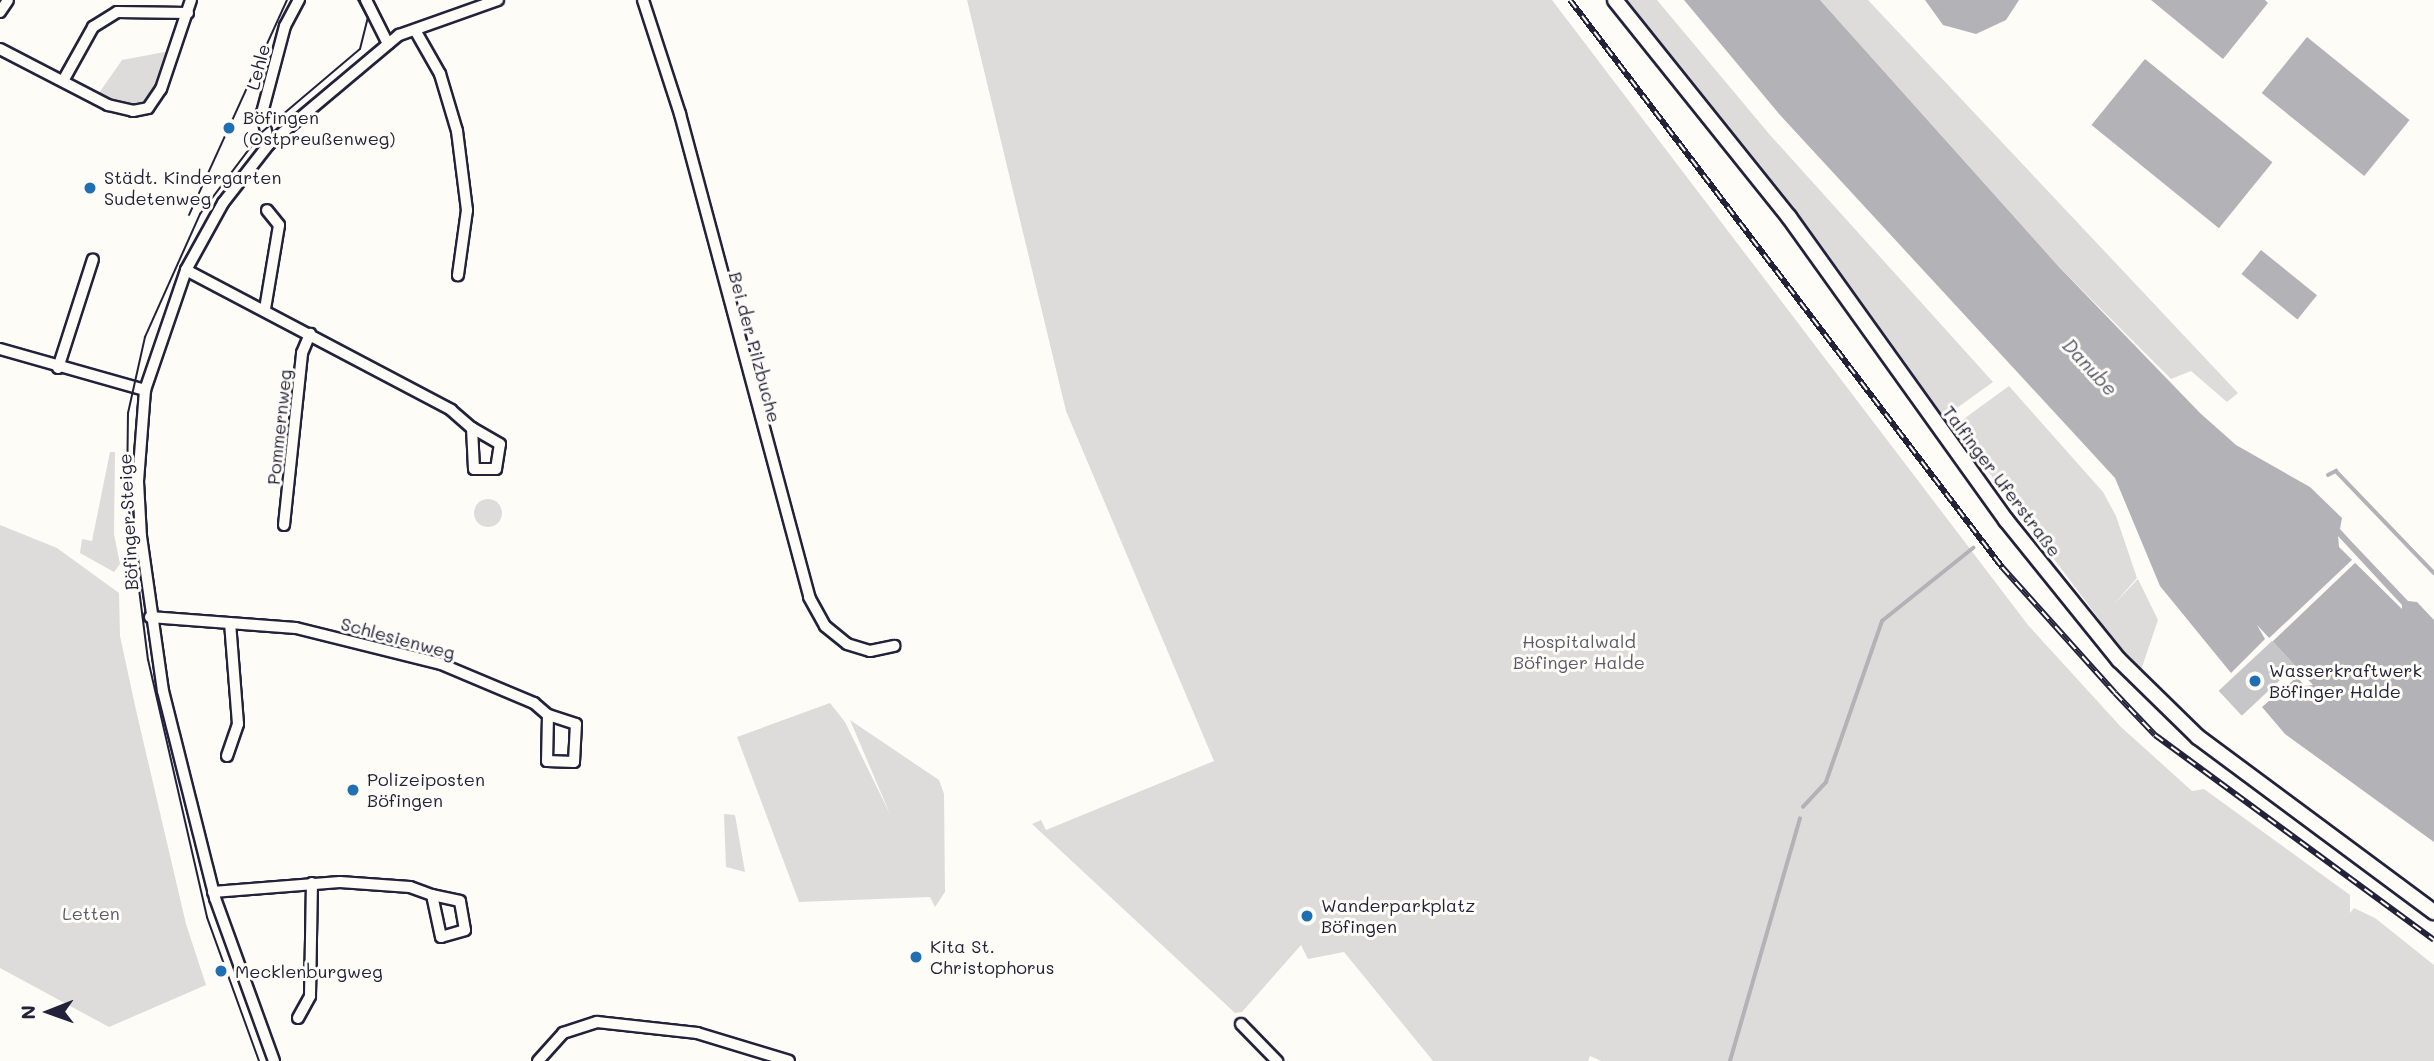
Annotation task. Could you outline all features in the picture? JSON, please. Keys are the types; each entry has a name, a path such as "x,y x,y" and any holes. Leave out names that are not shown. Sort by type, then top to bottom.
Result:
{"street":[{"path":"0,12 8,0"},
{"path":"0,49 108,105 133,111 148,108 161,89 191,0"},
{"name":"Lehle","path":"269,144 262,113 285,26 299,0"},
{"path":"366,0 387,44"},
{"name":"Böfinger Steige","path":"274,1061 214,892 150,617 138,481 145,390 186,270 223,203 269,144 387,44 415,30 498,0"},
{"name":"Bei der Pilzbuche","path":"643,0 678,104 809,597 825,626 847,644 870,651 894,646"},
{"name":"Talfinger Uferstraße","path":"1615,0 1789,217 2006,520 2119,660 2198,737 2434,912"},
{"path":"63,81 93,27 117,12 188,13"},
{"path":"415,30 440,74 457,131 467,210 458,275"},
{"path":"265,309 279,225 267,210"},
{"path":"58,368 93,258"},
{"path":"186,270 419,391 500,444 496,469 474,469 472,428"},
{"name":"Pommernweg","path":"284,525 302,353 310,334"},
{"path":"0,349 58,368 145,390"},
{"name":"Schlesienweg","path":"150,617 296,628 441,664 525,698 548,715 576,724 574,762 547,761 548,715"},
{"path":"227,756 238,724 230,623"},
{"path":"214,892 312,883 390,884 460,901 466,930 441,937 432,895"},
{"path":"299,1018 310,996 312,883"},
{"path":"538,1061 562,1033 597,1022 697,1033 789,1061"},
{"path":"1241,1024 1277,1061"}],"green space":[{"name":"Hospitalwald Böfinger Halde","path":"967,0 1552,0 2028,625 2121,727 2192,791 2204,789 2350,895 2350,913 2354,908 2375,918 2434,965 2434,1061 1601,1061 1590,1056 1588,1061 1433,1061 1344,952 1308,959 1301,945 1242,1012 1235,1013 1032,824 1041,820 1046,830 1214,761 1066,411"},
{"path":"1621,0 1657,0 1770,135 1993,382 1943,418 1787,202"},
{"path":"1820,0 1868,0 2238,393 2227,402 2191,371 2171,379 2059,267"},
{"path":"170,51 153,92 142,103 126,104 99,93 122,60"},
{"path":"2009,386 2103,492 2116,516 2137,578 2113,605 2138,579 2158,620 2140,673 2094,625 2099,619 1954,426"},
{"path":"110,452 115,452 114,534 120,564 114,572 80,553 82,539 92,541"},
{"path":"488,499 498,503 502,513 498,523 488,527 478,523 474,513 478,503"},
{"name":"Letten","path":"0,525 57,548 119,593 120,636 136,710 186,924 206,985 109,1027 0,968"},
{"path":"830,703 845,722 890,814 850,720 939,780 944,794 945,892 935,907 930,897 799,902 737,737"},
{"path":"724,814 735,815 745,872 726,867"}],"water":[{"name":"Danube","path":"1684,0 1820,0 2059,267 2200,413 2236,445 2310,487 2342,518 2340,529 2350,540 2408,601 2417,602 2434,620 2434,842 2285,734 2262,707 2297,677 2305,686 2313,685 2257,625 2265,639 2231,673 2160,586 2115,478 1780,115","holes":["2338,536 2402,605 2402,609 2339,547"]},
{"path":"1925,0 2019,0 2006,20 1976,34 1943,25"},
{"path":"2151,0 2265,0 2268,3 2223,59"},
{"path":"2307,37 2410,120 2364,176 2262,93"},
{"path":"2145,59 2272,162 2219,228 2092,125"},
{"path":"2261,250 2317,295 2297,319 2241,274"}],"pier":[{"path":"2354,558 2357,561 2270,644 2233,675 2226,673 2231,674"}],"building":[{"name":"Wasserkraftwerk Böfinger Halde","path":"2272,641 2295,666 2242,716 2219,691"}],"waterway":[{"path":"2328,475 2336,471 2434,573"},
{"path":"1803,807 1826,782 1882,621 1973,548"},
{"path":"1730,1061 1800,819"}],"tram line":[{"path":"189,215 287,0"},
{"path":"259,1061 207,917 148,660 127,494 128,413 145,337 200,214 262,132 360,49 368,18 358,0"}],"railway":[{"path":"1570,0 2002,567 2115,693 2155,735 2434,940"}],"place":[{"name":"Böfingen (Ostpreußenweg)","path":"229,128"},
{"name":"Städt. Kindergarten Sudetenweg","path":"90,188"},
{"name":"Wasserkraftwerk Böfinger Halde","path":"2255,681"},
{"name":"Polizeiposten Böfingen","path":"353,790"},
{"name":"Wanderparkplatz Böfingen","path":"1307,916"},
{"name":"Kita St. Christophorus","path":"916,957"},
{"name":"Mecklenburgweg","path":"221,971"}]}
